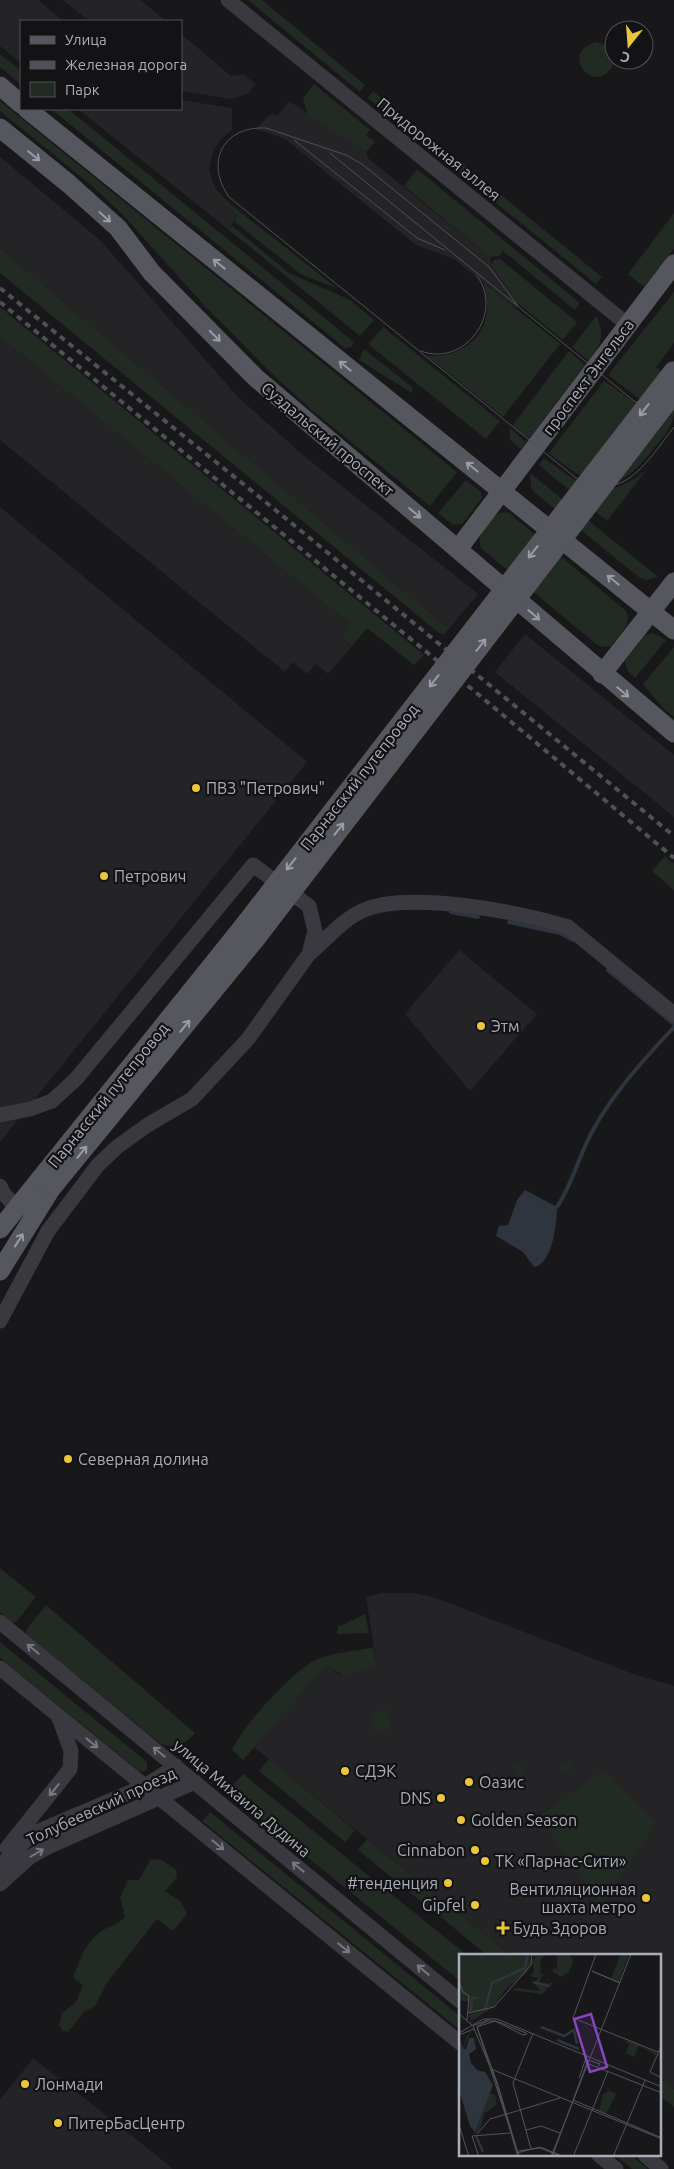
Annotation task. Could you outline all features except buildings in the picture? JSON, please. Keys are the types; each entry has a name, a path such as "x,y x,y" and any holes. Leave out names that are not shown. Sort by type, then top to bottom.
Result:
{"main road":[{"path":"0,86 20,103"},
{"path":"28,110 674,630"},
{"name":"Суздальский проспект","path":"0,128 69,184 118,228 152,272 256,378 602,674 674,733"},
{"name":"проспект Энгельса","path":"458,549 674,264"},
{"name":"Парнасский путепровод","path":"46,1184 674,371"},
{"name":"Парнасский путепровод","path":"46,1184 255,940 674,394"},
{"path":"602,674 674,582"},
{"path":"0,1229 17,1208 46,1184"},
{"path":"0,1271 46,1184"}],"street":[{"name":"Придорожная аллея","path":"228,0 628,325"},
{"path":"0,1115 30,1109 52,1101 76,1079 254,865 309,906 315,931 309,954"},
{"path":"0,1321 48,1231 98,1165 117,1147 146,1126 192,1099 248,1039 309,954 351,916 363,910 382,903 405,901 444,903 548,920 568,927 674,1014"},
{"path":"0,1186 4,1194 17,1208"},
{"name":"улица Михаила Дудина","path":"0,1622 459,2001"},
{"path":"0,1668 459,2041"},
{"name":"Толубеевский проезд","path":"0,1856 70,1769 71,1751 58,1714"},
{"name":"Толубеевский проезд","path":"0,1866 26,1841 40,1831 145,1786 176,1766"},
{"name":"Толубеевский проезд","path":"0,1884 30,1857 48,1847 195,1782"},
{"path":"600,2156 616,2169"},
{"path":"646,2156 662,2169"}],"shaded area":[{"path":"0,0 38,0 62,20 20,20 20,62 0,46"},
{"path":"63,0 140,0 165,20 88,20"},
{"path":"182,35 231,76 243,74 256,84 247,94 231,99 182,91"},
{"path":"182,100 232,108 232,130 220,140 213,151 209,170 219,200 237,215 229,230 79,110 182,110"},
{"path":"289,101 366,152 368,158 490,257 491,265 519,304 516,308 454,259 416,245 285,139 255,130 268,116 273,114 277,116"},
{"path":"0,157 101,241 237,396 304,456 478,594 449,629 0,248"},
{"path":"0,337 351,625 341,637 352,646 328,674 316,664 307,674 293,662 285,672 0,440"},
{"path":"0,507 307,762 0,1142"},
{"path":"525,634 674,755 674,817 495,672"},
{"path":"459,950 537,1014 470,1091 405,1014"},
{"path":"525,1190 557,1207 555,1232 550,1251 540,1264 534,1267 523,1252 496,1236 499,1226 508,1225 517,1200"},
{"path":"382,1593 414,1593 436,1598 636,1675 674,1686 674,2089 662,2080 662,1954 509,1954 254,1747 327,1665 340,1675 377,1667 366,1597"},
{"name":"ПитерБасЦентр","path":"33,2058 173,2169 0,2169 0,2100"}],"green space":[{"path":"248,0 262,0 365,85 360,92"},
{"path":"597,42 604,46 604,70 609,70 608,72 600,77 591,76 584,71 580,63 580,55 585,47"},
{"path":"0,54 20,70 20,84 0,67"},
{"path":"314,84 370,130 366,135 375,142 366,152 308,115 303,98"},
{"path":"373,91 391,106 386,113 368,98"},
{"path":"0,101 457,472 430,506 314,412 268,370 203,304 123,215 90,184 0,111"},
{"path":"394,108 602,277 596,284 388,115"},
{"path":"52,110 69,110 354,342 351,347 345,348"},
{"path":"417,169 580,303 575,310 503,251 499,256 490,257 404,186"},
{"path":"214,188 230,204 337,288 302,275 235,222 237,215 219,200"},
{"path":"674,213 674,249 645,286 643,286 628,274"},
{"path":"232,226 289,273 350,300 374,320 360,336 229,230"},
{"path":"0,248 449,629 444,634 439,633 0,273"},
{"path":"500,259 577,322 563,340 519,304 491,265 494,260"},
{"path":"483,282 560,344 503,417 427,356 443,355 457,351 468,345 478,336 484,325 487,312 487,298"},
{"path":"674,292 674,343 656,367 674,381 646,404 608,375"},
{"path":"0,307 424,655 414,665 367,628 352,646 341,637 351,625 0,337"},
{"path":"596,316 601,334 599,345 589,361 572,347"},
{"path":"383,327 500,421 486,439 368,344"},
{"path":"364,349 412,387 412,393 359,360"},
{"path":"569,351 585,365 529,439 512,426"},
{"path":"604,381 643,408 674,409 674,415 668,430 639,465 627,476 615,482 603,484 579,475 549,453"},
{"path":"510,428 526,442 521,449 510,440"},
{"path":"544,458 571,477 594,488 619,487 647,469 607,521 539,465"},
{"path":"530,473 658,577 647,580 640,578 535,493 531,487"},
{"path":"466,480 481,492 482,498 462,524 453,525 438,513"},
{"path":"501,512 509,513 626,611 628,616 627,625 611,646 602,647 596,644 482,549 480,539 484,528"},
{"path":"653,633 666,640 635,678 627,670 625,661 645,635"},
{"path":"674,647 674,717 664,709 643,684"},
{"path":"665,856 674,864 674,890 652,871"},
{"path":"0,1568 36,1597 17,1621 12,1623 0,1612"},
{"path":"46,1605 195,1733 188,1740 180,1744 171,1746 161,1744 26,1634 27,1629"},
{"path":"365,1614 369,1633 337,1634 338,1627"},
{"path":"0,1642 147,1762 147,1770 143,1772 138,1770 0,1658"},
{"path":"373,1648 377,1667 344,1676 327,1665 243,1760 232,1750 246,1727 269,1700 306,1666 330,1655"},
{"path":"387,1709 391,1729 375,1733 370,1713"},
{"path":"269,1759 355,1830 345,1842 259,1771"},
{"path":"566,1761 572,1767 566,1773 560,1767"},
{"path":"519,1764 525,1770 519,1776 513,1770"},
{"path":"599,1772 610,1775 657,1823 601,1906 539,1817"},
{"path":"243,1774 466,1954 459,1954 459,1980 227,1792"},
{"path":"210,1812 459,2015 459,2029 202,1821"},
{"path":"367,1839 505,1951 502,1954 486,1954 358,1850"},
{"path":"151,1859 162,1860 176,1870 177,1877 165,1891 181,1902 187,1914 173,1931 157,1919 106,1984 95,2006 84,2012 68,2032 62,2030 59,2025 62,2013 76,2002 83,1985 73,1978 84,1950 98,1934 125,1917 120,1897 128,1880 139,1880"},
{"path":"662,2080 674,2089 674,2107 662,2098"},
{"path":"616,2156 632,2156 648,2169 632,2169"}],"waterway":[{"path":"451,912 478,917"},
{"path":"509,922 560,933 573,940"},
{"path":"608,970 674,1024"},
{"path":"557,1207 563,1198 588,1140 610,1102 630,1076 674,1027"}],"tram line":[{"path":"518,306 489,267 362,164 346,155 266,128 251,129 238,133 222,149 218,172 229,197 576,478 593,485 608,486 621,483 644,465 674,427"},
{"path":"294,140 417,238 445,250"},
{"path":"330,153 634,401 656,409 674,405"},
{"path":"421,351 437,354 452,352 476,334 483,320 486,306 484,291 477,276"}],"railway":[{"path":"0,288 273,508 674,836"},
{"path":"0,302 479,695 674,858"}],"place":[{"name":"ПВЗ \"Петрович\"","path":"196,788"},
{"name":"Петрович","path":"104,876"},
{"name":"Этм","path":"481,1026"},
{"name":"Северная долина","path":"68,1459"},
{"name":"СДЭК","path":"345,1771"},
{"name":"Оазис","path":"469,1782"},
{"name":"DNS","path":"441,1798"},
{"name":"Golden Season","path":"461,1820"},
{"name":"Cinnabon","path":"475,1850"},
{"name":"ТК «Парнас-Сити»","path":"485,1861"},
{"name":"#тенденция","path":"448,1883"},
{"name":"Вентиляционная шахта метро","path":"646,1898"},
{"name":"Gipfel","path":"475,1905"},
{"name":"Будь Здоров","path":"503,1928"},
{"name":"Лонмади","path":"25,2084"},
{"name":"ПитерБасЦентр","path":"58,2123"}]}
